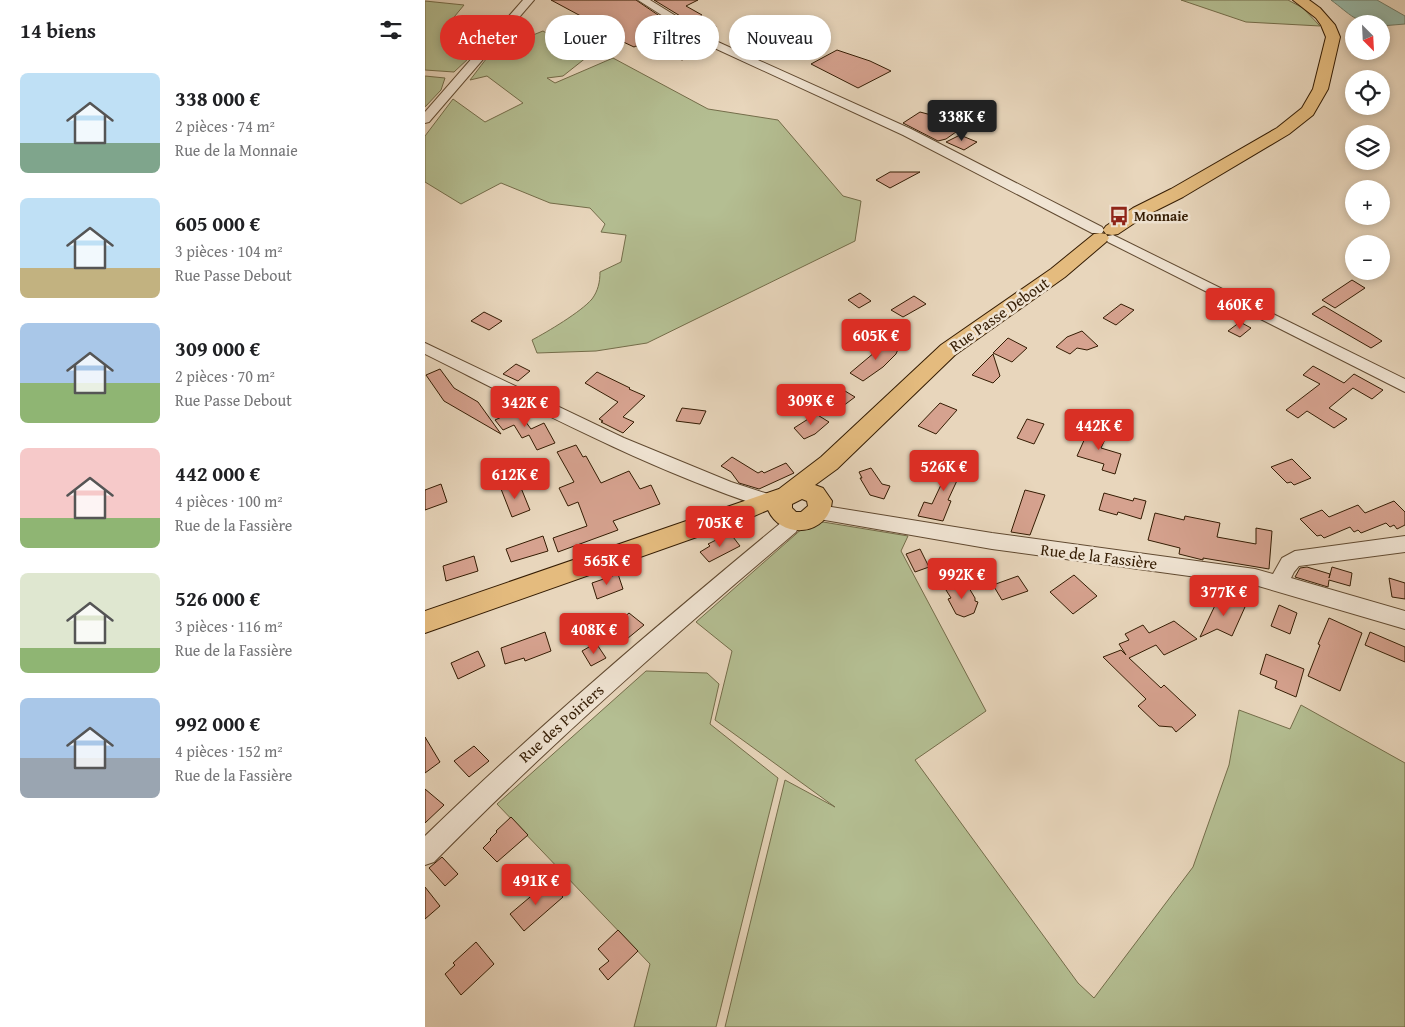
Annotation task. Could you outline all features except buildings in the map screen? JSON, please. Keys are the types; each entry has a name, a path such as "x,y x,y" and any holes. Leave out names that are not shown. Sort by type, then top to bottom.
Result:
{"main road":[{"name":"Rue Passe Debout","path":"783,504 948,350 1058,273 1105,234 1139,212 1177,193 1300,120 1314,106 1323,84 1333,37 1321,16 1300,0"},
{"path":"425,622 737,514 761,511 783,504 808,520 818,504 822,477 829,463"}],"street":[{"path":"425,119 529,0"},
{"path":"643,0 715,44 907,132 1405,386"},
{"path":"425,348 618,442 725,487 783,504"},
{"name":"Rue des Poiriers","path":"425,853 488,789 576,709 789,528 783,504"},
{"name":"Rue de la Fassière","path":"818,504 1039,548 1228,572 1302,589 1405,620"},
{"path":"1279,584 1284,568 1295,559 1405,544"}],"shaded area":[{"path":"1181,0 1288,0 1303,8 1320,26 1246,22"},
{"path":"1331,0 1377,0 1405,16 1405,24 1390,25 1390,15 1351,15"},
{"path":"425,1 464,5 456,15 440,15 440,60 467,60 454,72 425,70"},
{"path":"543,31 545,32 545,60 583,60 563,76 547,78 555,83 608,60 617,60 708,109 778,120 843,196 861,201 855,241 647,343 596,351 537,353 532,340 587,304 597,290 600,272 621,262 626,235 601,232 605,224 590,208 550,203 501,183 461,204 425,182 425,136 453,99 485,122 523,103 487,76 470,80 486,60 535,60 535,34"},
{"path":"425,76 445,78 441,90 425,107"},
{"path":"823,522 908,536 901,551 986,711 915,760 1078,983 1094,998 1193,867 1229,765 1239,710 1290,729 1301,705 1405,763 1405,1027 725,1027 785,780 835,807 715,720 732,651 696,622 804,527"},
{"path":"646,671 707,673 719,684 710,724 778,778 716,1027 634,1027 650,964 497,804"}],"place":[{"name":"Monnaie","path":"1119,216"}]}
